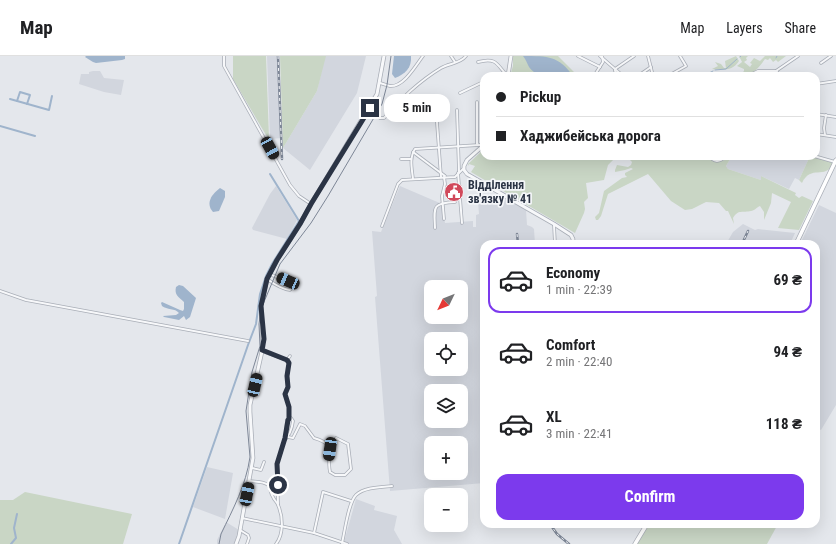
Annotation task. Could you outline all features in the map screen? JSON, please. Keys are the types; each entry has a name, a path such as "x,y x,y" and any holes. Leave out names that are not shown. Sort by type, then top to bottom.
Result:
{"main road":[{"path":"798,240 835,161"},
{"path":"635,544 645,528"}],"street":[{"path":"224,56 224,66 290,184 299,196 311,204"},
{"path":"236,544 240,530 254,453 250,412 264,339 261,306 267,279 370,108 377,94 380,83 384,56"},
{"path":"380,83 392,86 402,81 410,74 423,56"},
{"path":"451,56 455,62"},
{"path":"370,108 380,118 384,118 403,97 442,68 461,61 466,56"},
{"path":"509,72 511,56"},
{"path":"578,56 600,66"},
{"path":"615,69 634,56"},
{"path":"648,56 652,72"},
{"path":"675,72 686,66 680,56"},
{"path":"756,72 776,71 790,63 798,56"},
{"path":"821,63 831,56"},
{"path":"596,72 603,62 601,57"},
{"path":"601,57 618,72"},
{"path":"478,62 484,60 498,63 505,72"},
{"path":"644,72 651,67"},
{"path":"820,83 836,81"},
{"path":"460,93 480,83"},
{"path":"443,102 436,107 440,172 443,177"},
{"path":"477,102 477,144 480,146"},
{"path":"457,110 462,223"},
{"path":"820,114 836,116"},
{"path":"825,135 824,128 826,115"},
{"path":"820,134 836,138"},
{"path":"413,179 411,159 413,152 416,149 480,146"},
{"path":"382,226 398,184 402,180 455,177 464,168 467,160 480,147"},
{"path":"413,152 440,172 443,177 445,184 442,196 444,219"},
{"path":"820,157 835,161"},
{"path":"401,159 411,159"},
{"path":"464,168 466,174 554,224 571,235 573,240"},
{"path":"435,228 435,209 442,202 455,202"},
{"path":"554,224 555,240"},
{"path":"270,274 288,281"},
{"path":"267,279 287,290 290,290 294,285"},
{"path":"0,291 26,300 248,341"},
{"path":"262,350 287,360"},
{"path":"287,360 290,356"},
{"path":"276,544 280,538 283,526 278,504 277,464 289,419 289,407 285,394 288,387 287,376 289,363 287,360"},
{"path":"284,441 288,437 293,427 293,420 290,418 289,419"},
{"path":"288,437 293,438 300,424 306,426 314,438 327,443 330,449 328,463 330,472 335,475 344,475 350,469 348,444 336,438 330,449"},
{"path":"252,468 261,470 264,462"},
{"path":"249,481 264,483 270,487 272,497 278,504"},
{"path":"342,543 352,501 357,494 366,490 392,486"},
{"path":"314,534 323,492 352,501"},
{"path":"242,518 283,526 347,544"},
{"path":"240,530 248,534 249,538 247,544"}],"shaded area":[{"path":"267,56 279,56 282,138 270,139"},
{"path":"325,56 366,56 357,93 310,170 283,148 317,91"},
{"path":"100,71 104,78 124,80 121,95 104,92 79,84 81,74 89,74 89,72"},
{"path":"730,160 808,160 799,180 795,178 789,189 761,176 761,180 728,169 726,166"},
{"path":"276,186 297,220 287,239 253,230 252,228 270,194"},
{"path":"400,186 442,204 445,223 473,221 473,227 476,227 476,215 479,214 479,200 506,198 526,210 527,225 534,229 535,240 480,240 480,483 390,491 375,297 377,296 372,231 381,232"},
{"path":"819,205 836,213 836,405 821,430 820,240 802,240"},
{"path":"743,224 755,230 758,229 795,233 792,240 728,240 733,232"},
{"path":"207,467 233,473 225,519 193,507"},
{"path":"356,499 375,506 374,510 397,516 394,530 402,544 349,544 344,542"},
{"path":"226,522 239,530 236,540 234,544 217,544 217,540"}],"green space":[{"path":"233,56 266,56 269,138 233,79"},
{"path":"280,56 326,56 317,91 283,148"},
{"path":"513,56 558,56 574,72 511,72"},
{"path":"736,56 739,61 734,67 724,70 712,69 718,66 715,62 726,68 725,61"},
{"path":"739,56 748,56 746,58 747,60 744,62 750,67 752,64 750,63 754,58 760,61 765,56 786,56 778,62 776,60 773,62 770,58 768,60 765,59 760,66 752,72 743,72 744,69 737,66 742,62"},
{"path":"480,153 480,160 613,160 608,165 604,180 586,183 588,198 584,202 584,213 575,233 471,172 475,166 469,164 468,166 468,164"},
{"path":"820,159 833,164 830,169 826,171 810,174 802,183 799,180 808,160"},
{"path":"630,160 730,160 726,166 728,169 761,180 761,176 796,193 795,195 799,198 802,196 813,201 799,230 778,228 791,202 772,193 771,203 764,220 764,212 760,206 752,211 737,213 733,218 734,224 728,211 726,211 719,203 706,202 692,209 685,210 671,201 648,174 608,194 601,216 598,220 596,220 595,217 599,213 604,191 622,178 627,177 625,173 633,169 631,168 615,172 617,165 628,167 632,162"},
{"path":"25,492 132,514 123,544 0,544 0,500 13,500"},
{"path":"645,528 776,528 767,544 635,544"}],"water":[{"path":"125,56 125,59 96,63 85,57"},
{"path":"394,56 411,56 410,64 407,70 402,75 395,78 392,74"},
{"path":"523,56 552,58 563,64 570,72 535,72 529,67"},
{"path":"220,188 225,191 225,197 219,211 213,212 210,205 210,199"},
{"path":"179,285 183,286 196,298 190,317 186,320 184,316 179,320 163,316 176,315 179,313 175,310 162,306 162,302 183,311 184,302 177,296 176,292 176,287"}],"waterway":[{"path":"715,70 726,69 737,59"},
{"path":"17,101 20,92 30,95 27,104"},
{"path":"10,99 49,110 52,96"},
{"path":"0,126 35,136"},
{"path":"179,544 256,324 260,294 266,276 299,221 270,174"},
{"path":"11,544 16,538 14,528 17,514"}],"tram line":[{"path":"219,544 221,534 242,487 250,457 246,411 252,372 260,346 259,324 261,309 280,264 311,223 382,104 387,85 391,56"}],"railway":[{"path":"278,56 282,159"},
{"path":"744,240 748,231"},
{"path":"517,234 518,240"},
{"path":"553,528 557,534 569,544"}],"place":[{"name":"Відділення зв'язку № 41","path":"454,192"}],"route":[{"path":"278,485 277,464 289,419 289,407 285,398 286,389 288,387 287,376 289,363 284,358 262,350 264,339 261,306 265,286 277,260 370,108"}]}
